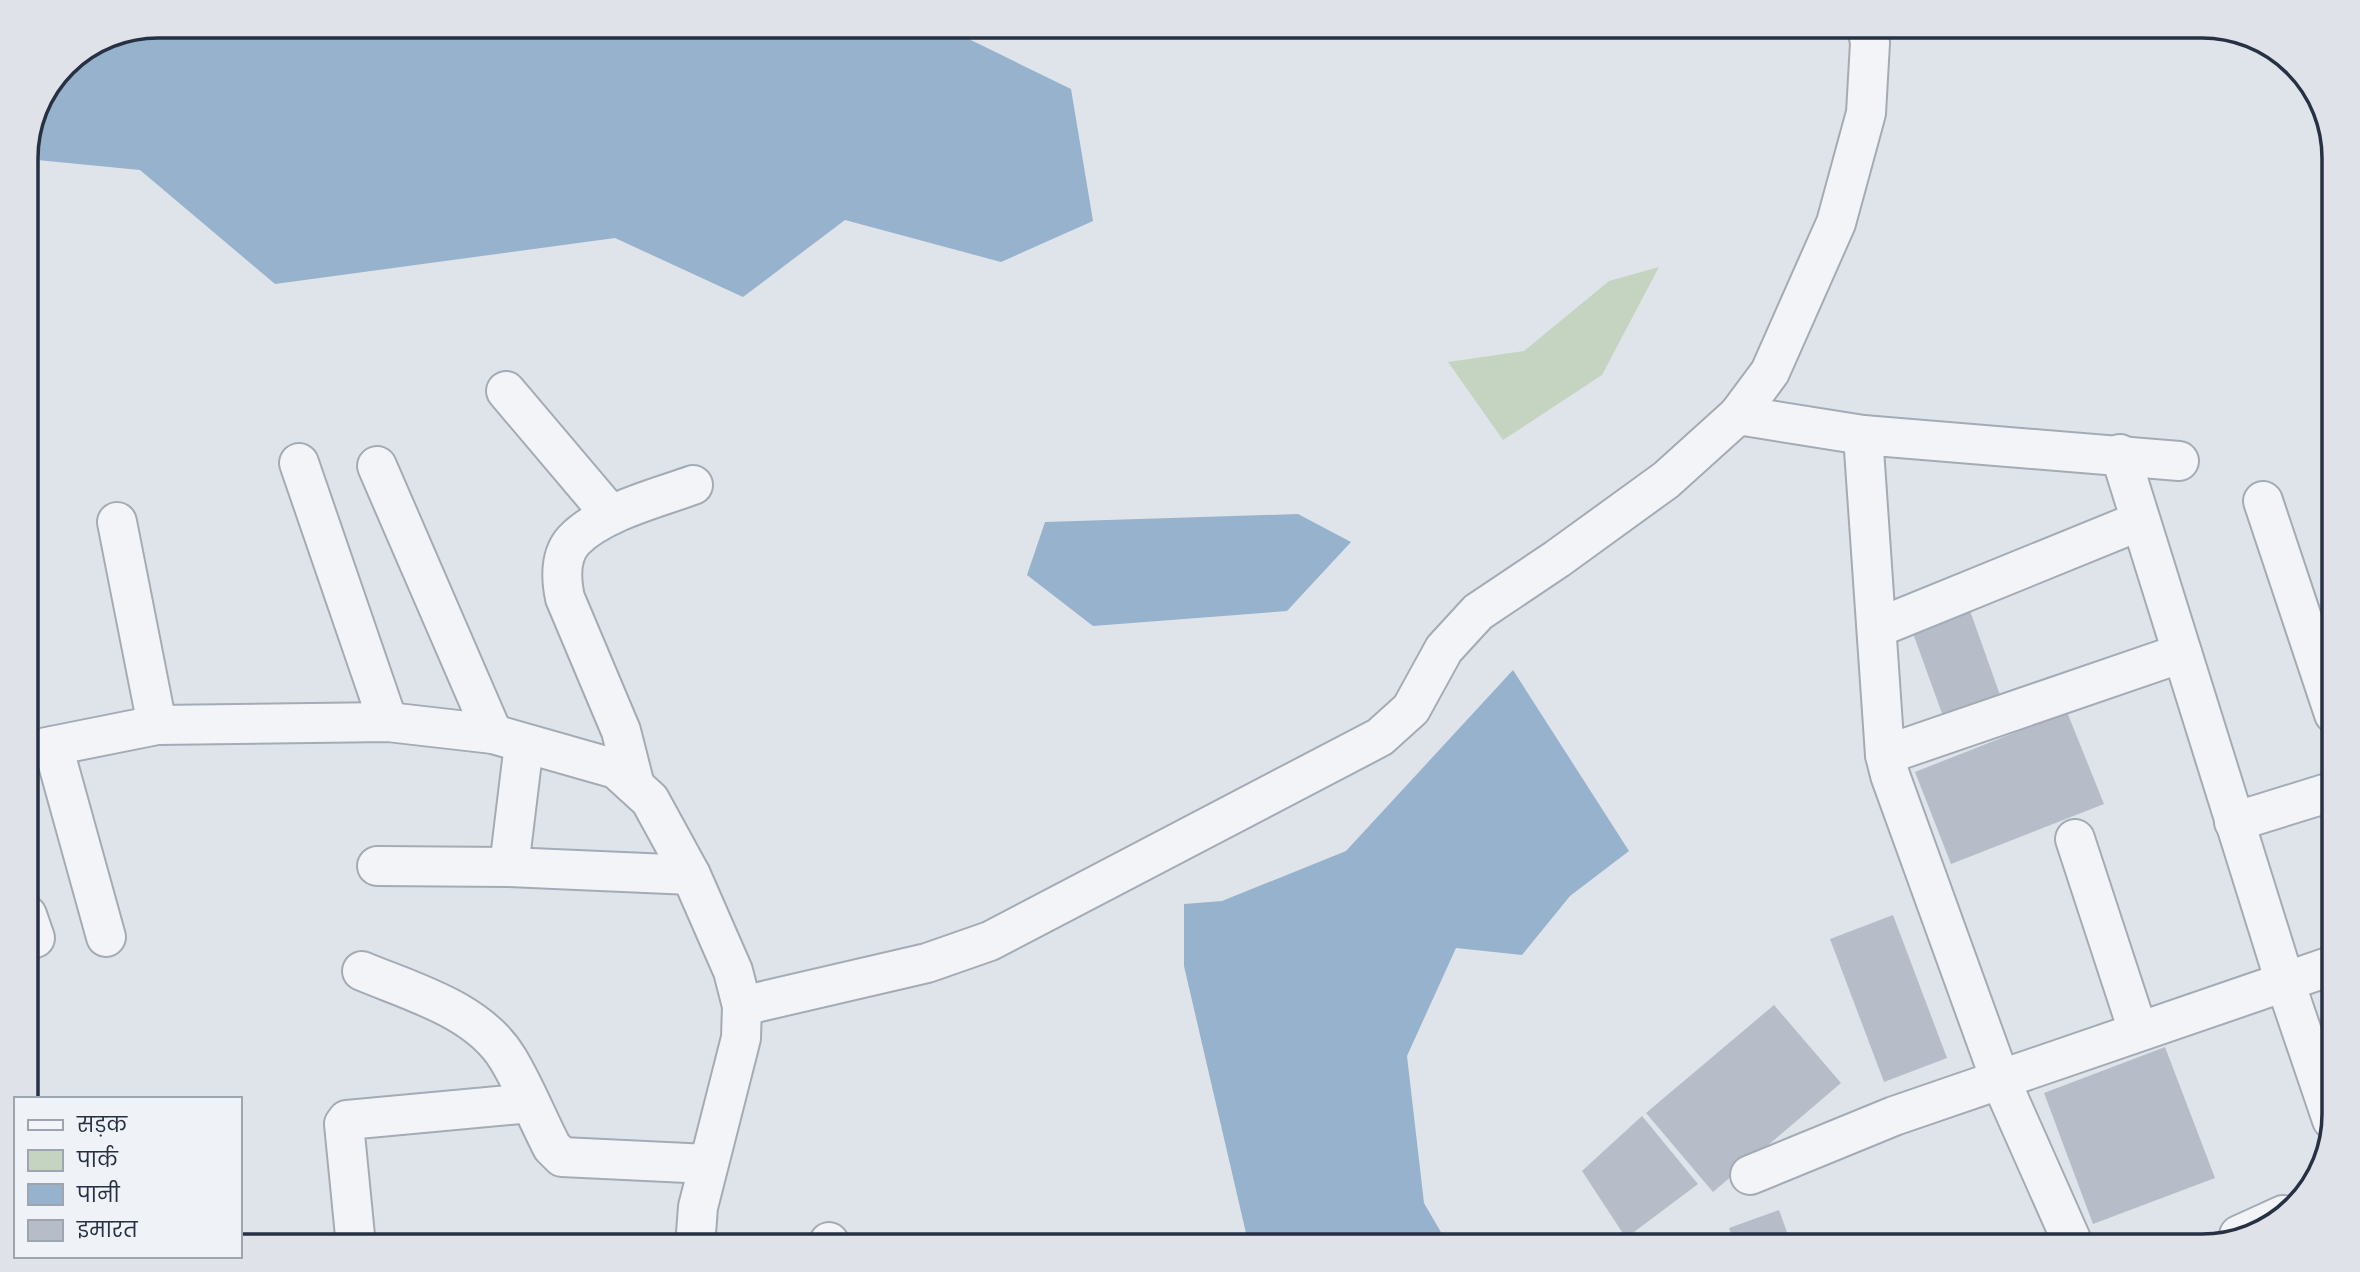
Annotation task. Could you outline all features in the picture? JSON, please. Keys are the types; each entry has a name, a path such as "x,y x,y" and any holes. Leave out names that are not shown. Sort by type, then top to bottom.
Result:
{"street":[{"path":"742,1006 927,963 990,941 1380,737 1411,709 1444,649 1478,612 1666,480 1738,415 1770,372 1836,223 1866,113 1869,38"},
{"path":"506,391 611,515"},
{"path":"1738,415 1863,435 2120,454 2179,461"},
{"path":"1863,435 1885,755 1889,775 2000,1079 2069,1234"},
{"path":"2120,454 2234,822 2322,1091"},
{"path":"299,463 388,722"},
{"path":"377,466 508,739 509,867"},
{"path":"634,782 621,731 565,597 560,575 573,541 611,515 693,485"},
{"path":"2263,501 2322,677"},
{"path":"1877,628 2140,521"},
{"path":"117,522 157,725"},
{"path":"1885,755 2182,653"},
{"path":"106,937 40,748 157,725 388,722 508,739 616,769 634,782 650,800 691,875 733,971 742,1006 741,1038 698,1207 696,1234"},
{"path":"2234,822 2322,795"},
{"path":"2075,839 2137,1031"},
{"path":"377,866 509,867 691,875"},
{"path":"1750,1175 1894,1116 2322,969"},
{"path":"362,971 455,1011 490,1036 508,1058 552,1147 562,1157 708,1164"},
{"path":"355,1234 344,1124 348,1120 530,1103"}],"green space":[{"path":"1659,267 1602,375 1503,440 1448,362 1524,351 1609,281"}],"water":[{"path":"158,38 967,38 1071,89 1093,221 1001,262 845,220 743,297 615,238 275,284 140,170 39,160 43,127 51,105 63,85 79,68 98,55 135,41"},
{"path":"1298,514 1351,542 1287,611 1093,626 1027,575 1045,522"},
{"path":"1513,670 1629,851 1570,896 1522,955 1456,948 1407,1056 1424,1203 1442,1234 1246,1234 1184,966 1184,904 1222,901 1346,851"}],"building":[{"path":"1968,605 2005,709 1948,730 1910,625"},
{"path":"2067,712 2104,804 1951,864 1915,772"},
{"path":"1893,915 1947,1058 1884,1082 1830,939"},
{"path":"1774,1005 1841,1083 1713,1192 1646,1113"},
{"path":"2165,1047 2215,1178 2093,1224 2044,1093"},
{"path":"1642,1116 1698,1184 1631,1234 1623,1234 1582,1171"},
{"path":"1779,1210 1788,1234 1731,1234 1729,1228"}]}
